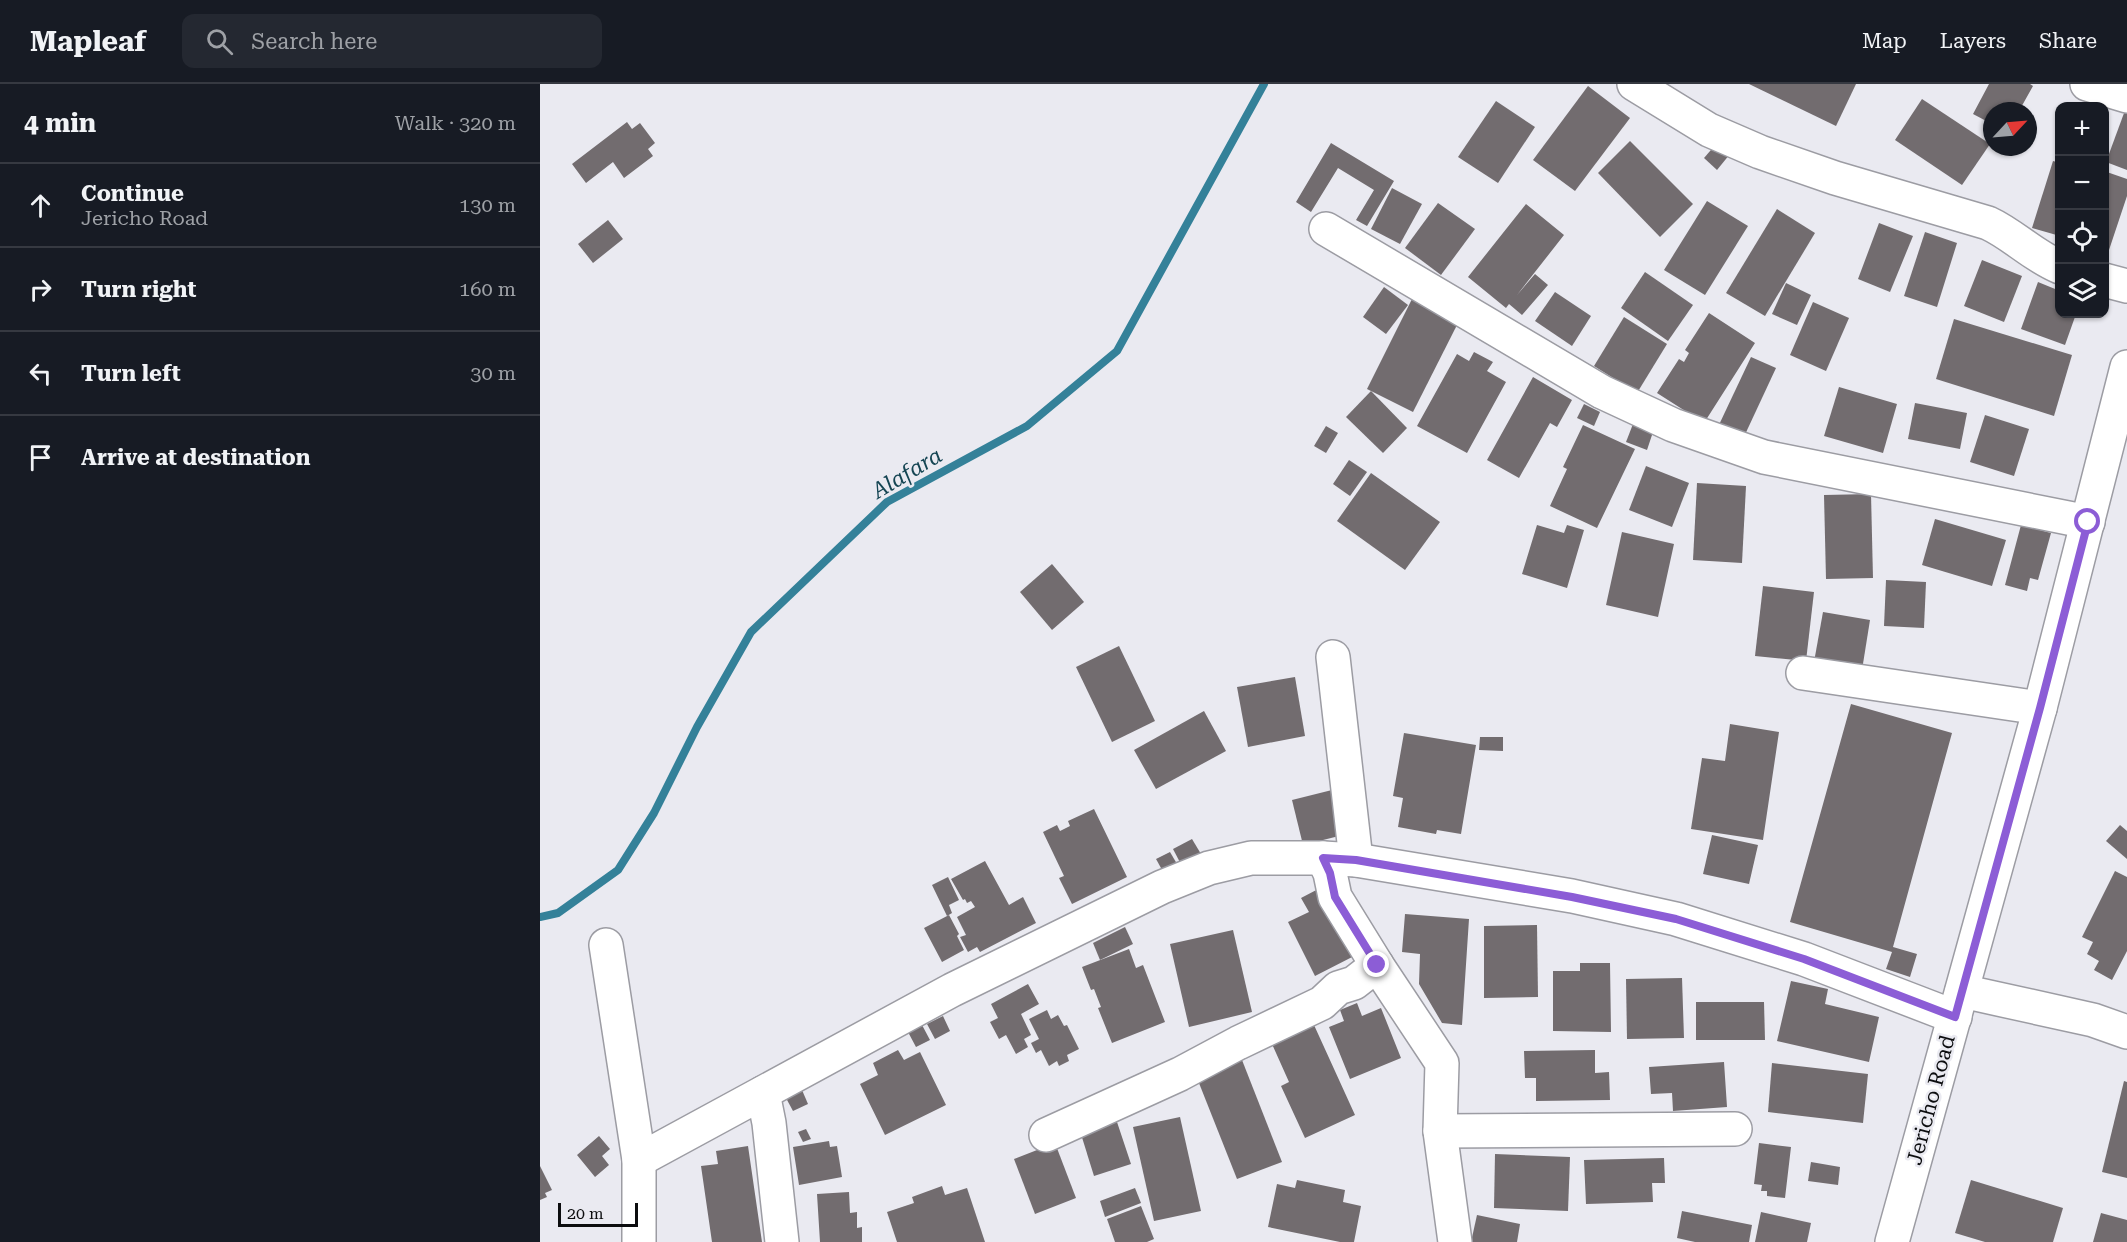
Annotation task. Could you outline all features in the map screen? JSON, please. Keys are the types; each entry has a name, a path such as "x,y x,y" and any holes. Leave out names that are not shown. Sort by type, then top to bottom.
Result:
{"street":[{"path":"1634,84 1709,130 1835,177 2004,230 2046,261 2055,265"},
{"path":"2088,84 2127,96"},
{"path":"1326,228 1602,392 1673,425 1764,458 2088,522"},
{"path":"2109,281 2127,286"},
{"name":"Jericho Road","path":"1892,1242 2040,708 2127,367"},
{"path":"1333,657 1356,860"},
{"path":"1803,673 2040,708"},
{"path":"639,1160 952,990 1162,887 1209,868 1251,858 1356,860 1572,897 1676,919 1958,1004 2093,1020 2127,1032"},
{"path":"1323,858 1330,873 1335,897 1442,1063 1440,1131 1455,1242"},
{"path":"606,945 639,1160 639,1242"},
{"path":"1046,1135 1180,1074 1322,1003 1338,988 1354,983 1377,965"},
{"path":"764,1093 782,1242"},
{"path":"1440,1131 1735,1130"}],"building":[{"path":"1749,84 1856,84 1836,126"},
{"path":"1989,84 2030,84 2033,86 2024,102 1983,102 1983,119 1973,114"},
{"path":"1588,86 1630,118 1575,191 1533,160"},
{"path":"1922,99 1983,139 1983,154 1962,185 1895,140"},
{"path":"1496,101 1535,127 1498,183 1458,157"},
{"path":"2127,105 2127,170 2109,163 2109,154"},
{"path":"627,122 632,129 640,123 655,143 648,149 653,156 624,178 613,162 586,183 572,164"},
{"path":"1630,141 1693,204 1660,237 1598,173"},
{"path":"1331,143 1394,181 1367,226 1356,220 1374,190 1338,168 1311,212 1296,202"},
{"path":"1717,143 1730,154 1717,170 1704,158"},
{"path":"2053,161 2055,162 2055,235 2032,228"},
{"path":"2109,173 2127,179 2127,196 2109,250"},
{"path":"1392,188 1422,204 1400,244 1371,229"},
{"path":"1707,201 1748,226 1705,295 1664,270"},
{"path":"1438,203 1475,229 1441,275 1405,248"},
{"path":"1526,204 1564,235 1517,295 1535,274 1548,285 1522,315 1509,304 1506,308 1468,277"},
{"path":"1777,209 1815,233 1765,316 1726,293"},
{"path":"608,220 623,239 593,263 578,244"},
{"path":"1879,223 1913,236 1890,292 1858,279"},
{"path":"1925,232 1957,243 1937,307 1904,296"},
{"path":"1982,260 2022,276 2004,322 1964,306"},
{"path":"1645,272 1693,305 1668,341 1621,308"},
{"path":"2038,282 2055,289 2055,318 2075,318 2065,345 2021,329"},
{"path":"1786,283 1811,295 1797,325 1772,314"},
{"path":"1384,287 1408,305 1386,334 1363,317"},
{"path":"1555,292 1591,316 1572,346 1535,321"},
{"path":"1412,299 1458,323 1413,412 1367,389"},
{"path":"1813,302 1849,318 1826,371 1790,355"},
{"path":"1709,313 1755,343 1704,423 1657,393 1679,359 1684,362 1689,353 1685,350"},
{"path":"1624,317 1667,344 1637,393 1594,366"},
{"path":"1954,319 2072,355 2054,416 1936,379"},
{"path":"1474,352 1493,362 1487,371 1506,382 1467,453 1417,426 1457,354 1469,361"},
{"path":"1751,357 1776,368 1742,441 1717,429"},
{"path":"1533,377 1572,400 1557,427 1550,423 1519,478 1487,460"},
{"path":"1839,387 1897,404 1883,453 1824,436"},
{"path":"1371,391 1407,428 1383,453 1346,417"},
{"path":"1915,403 1967,413 1960,449 1908,439"},
{"path":"1584,404 1600,412 1594,426 1577,418"},
{"path":"1985,415 2029,429 2014,476 1970,462"},
{"path":"1633,424 1653,432 1647,450 1626,442"},
{"path":"1583,425 1635,449 1597,528 1550,506 1567,469 1563,467"},
{"path":"1326,426 1338,433 1326,453 1314,446"},
{"path":"1349,460 1367,472 1350,496 1333,484"},
{"path":"1646,466 1689,483 1672,527 1629,510"},
{"path":"1371,473 1440,522 1405,570 1337,521"},
{"path":"1697,483 1746,486 1742,563 1693,560"},
{"path":"1871,494 1873,578 1826,579 1824,495"},
{"path":"1935,519 2006,540 1992,586 1922,565"},
{"path":"1537,525 1564,533 1567,525 1584,530 1567,588 1522,574"},
{"path":"2021,525 2051,533 2038,580 2030,578 2027,591 2005,585"},
{"path":"1622,532 1674,544 1658,617 1606,605"},
{"path":"1052,564 1084,602 1052,630 1020,592"},
{"path":"1886,580 1926,582 1924,628 1884,626"},
{"path":"1763,586 1814,592 1806,661 1755,656"},
{"path":"1823,612 1870,620 1862,670 1814,662"},
{"path":"1119,646 1155,721 1112,742 1076,667"},
{"path":"1295,677 1305,736 1248,747 1237,687"},
{"path":"1851,704 1952,733 1893,947 1917,954 1910,977 1886,969 1892,952 1790,922"},
{"path":"1204,711 1226,751 1156,789 1134,750"},
{"path":"1730,724 1779,732 1763,840 1691,829 1702,758 1725,761"},
{"path":"1404,733 1476,745 1461,834 1437,830 1436,834 1398,827 1403,798 1393,796"},
{"path":"1480,737 1503,737 1503,751 1479,750"},
{"path":"1336,789 1347,834 1303,845 1292,800"},
{"path":"1094,809 1127,877 1072,904 1059,878 1064,876 1043,832 1057,825 1060,831 1070,826 1068,821"},
{"path":"2120,825 2127,831 2127,859 2106,841"},
{"path":"1712,835 1758,845 1749,884 1703,874"},
{"path":"1192,839 1204,859 1184,870 1173,849"},
{"path":"1170,852 1180,869 1166,877 1156,859"},
{"path":"985,861 1009,905 1023,897 1036,923 980,952 977,947 968,952 960,937 966,935 957,917 975,907 971,901 967,903 965,899 963,900 951,879"},
{"path":"2115,871 2127,877 2127,951 2112,980 2094,970 2099,961 2087,954 2093,942 2082,937"},
{"path":"948,877 959,900 949,905 952,913 947,916 932,885"},
{"path":"1324,886 1358,954 1315,976 1288,922 1309,912 1301,898"},
{"path":"1405,914 1469,919 1462,1025 1442,1023 1419,984 1420,954 1402,952"},
{"path":"949,915 964,950 942,962 924,928"},
{"path":"1537,925 1538,997 1484,998 1484,926"},
{"path":"1125,927 1133,944 1100,960 1093,943"},
{"path":"1233,930 1252,1012 1189,1027 1170,944"},
{"path":"1129,949 1136,968 1143,965 1165,1022 1112,1043 1098,1008 1101,1007 1094,989 1091,990 1082,967"},
{"path":"1580,963 1610,963 1611,1032 1553,1031 1553,971 1580,971"},
{"path":"1682,978 1684,1038 1627,1039 1626,979"},
{"path":"1791,981 1828,989 1825,1004 1879,1017 1869,1062 1777,1041"},
{"path":"1028,984 1039,1004 1021,1014 1031,1035 1024,1039 1028,1047 1016,1054 1006,1035 999,1039 990,1022 998,1018 991,1004"},
{"path":"1696,1002 1764,1002 1765,1040 1696,1040"},
{"path":"1357,1003 1362,1016 1381,1008 1401,1058 1350,1079 1329,1027 1344,1021 1340,1010"},
{"path":"1047,1010 1051,1019 1058,1015 1064,1026 1067,1025 1079,1049 1067,1055 1069,1061 1059,1066 1057,1061 1049,1066 1041,1050 1036,1053 1031,1043 1039,1039 1029,1019"},
{"path":"943,1016 950,1031 935,1039 927,1024"},
{"path":"922,1025 930,1040 916,1047 908,1032"},
{"path":"1314,1025 1355,1115 1305,1138 1281,1086 1289,1082 1272,1044"},
{"path":"898,1050 904,1060 920,1052 946,1105 885,1135 860,1084 878,1075 873,1063"},
{"path":"1595,1050 1595,1073 1609,1072 1610,1100 1536,1101 1536,1078 1525,1078 1524,1051"},
{"path":"1242,1060 1282,1162 1237,1179 1197,1078"},
{"path":"1724,1062 1727,1107 1673,1111 1672,1093 1651,1094 1649,1067"},
{"path":"1772,1063 1868,1074 1863,1123 1768,1112"},
{"path":"2124,1081 2127,1082 2127,1178 2102,1172"},
{"path":"802,1090 808,1104 793,1111 786,1098"},
{"path":"1180,1117 1201,1211 1154,1221 1133,1127"},
{"path":"1116,1119 1131,1164 1094,1176 1080,1131"},
{"path":"806,1129 811,1139 803,1142 798,1132"},
{"path":"599,1136 610,1149 602,1156 609,1165 595,1177 577,1155"},
{"path":"829,1141 830,1147 837,1146 842,1177 799,1185 793,1147"},
{"path":"1055,1143 1076,1198 1035,1214 1014,1159"},
{"path":"1759,1143 1791,1147 1785,1198 1767,1196 1767,1191 1761,1191 1762,1185 1754,1184"},
{"path":"748,1146 762,1242 712,1242 701,1166 718,1164 716,1151"},
{"path":"1495,1154 1570,1157 1568,1211 1494,1208"},
{"path":"1664,1158 1665,1183 1652,1183 1653,1202 1586,1204 1584,1160"},
{"path":"1811,1162 1840,1167 1838,1185 1808,1181"},
{"path":"540,1166 552,1190 545,1193 547,1197 540,1200"},
{"path":"1297,1180 1345,1190 1343,1202 1361,1206 1354,1242 1340,1242 1268,1227 1277,1184 1295,1188"},
{"path":"1971,1180 2063,1208 2053,1242 1985,1242 1955,1233"},
{"path":"942,1186 945,1195 967,1188 985,1242 897,1242 887,1212 914,1203 912,1197"},
{"path":"1135,1188 1141,1203 1105,1217 1100,1201"},
{"path":"849,1192 850,1213 857,1212 857,1228 862,1227 862,1242 820,1242 817,1194"},
{"path":"1141,1206 1154,1239 1147,1242 1115,1242 1107,1219"},
{"path":"1682,1211 1752,1225 1749,1242 1695,1242 1677,1238"},
{"path":"1761,1212 1811,1223 1807,1242 1755,1242"},
{"path":"2101,1213 2127,1220 2127,1242 2093,1242"},
{"path":"1477,1215 1520,1224 1517,1242 1471,1242"}],"waterway":[{"name":"Alafara","path":"540,917 558,913 618,870 654,813 697,727 751,632 887,502 1027,426 1117,351 1264,84"}],"route":[{"path":"1377,965 1335,897 1330,873 1323,858 1356,860 1572,897 1676,919 1804,959 1955,1017 2040,708 2088,522"}]}
